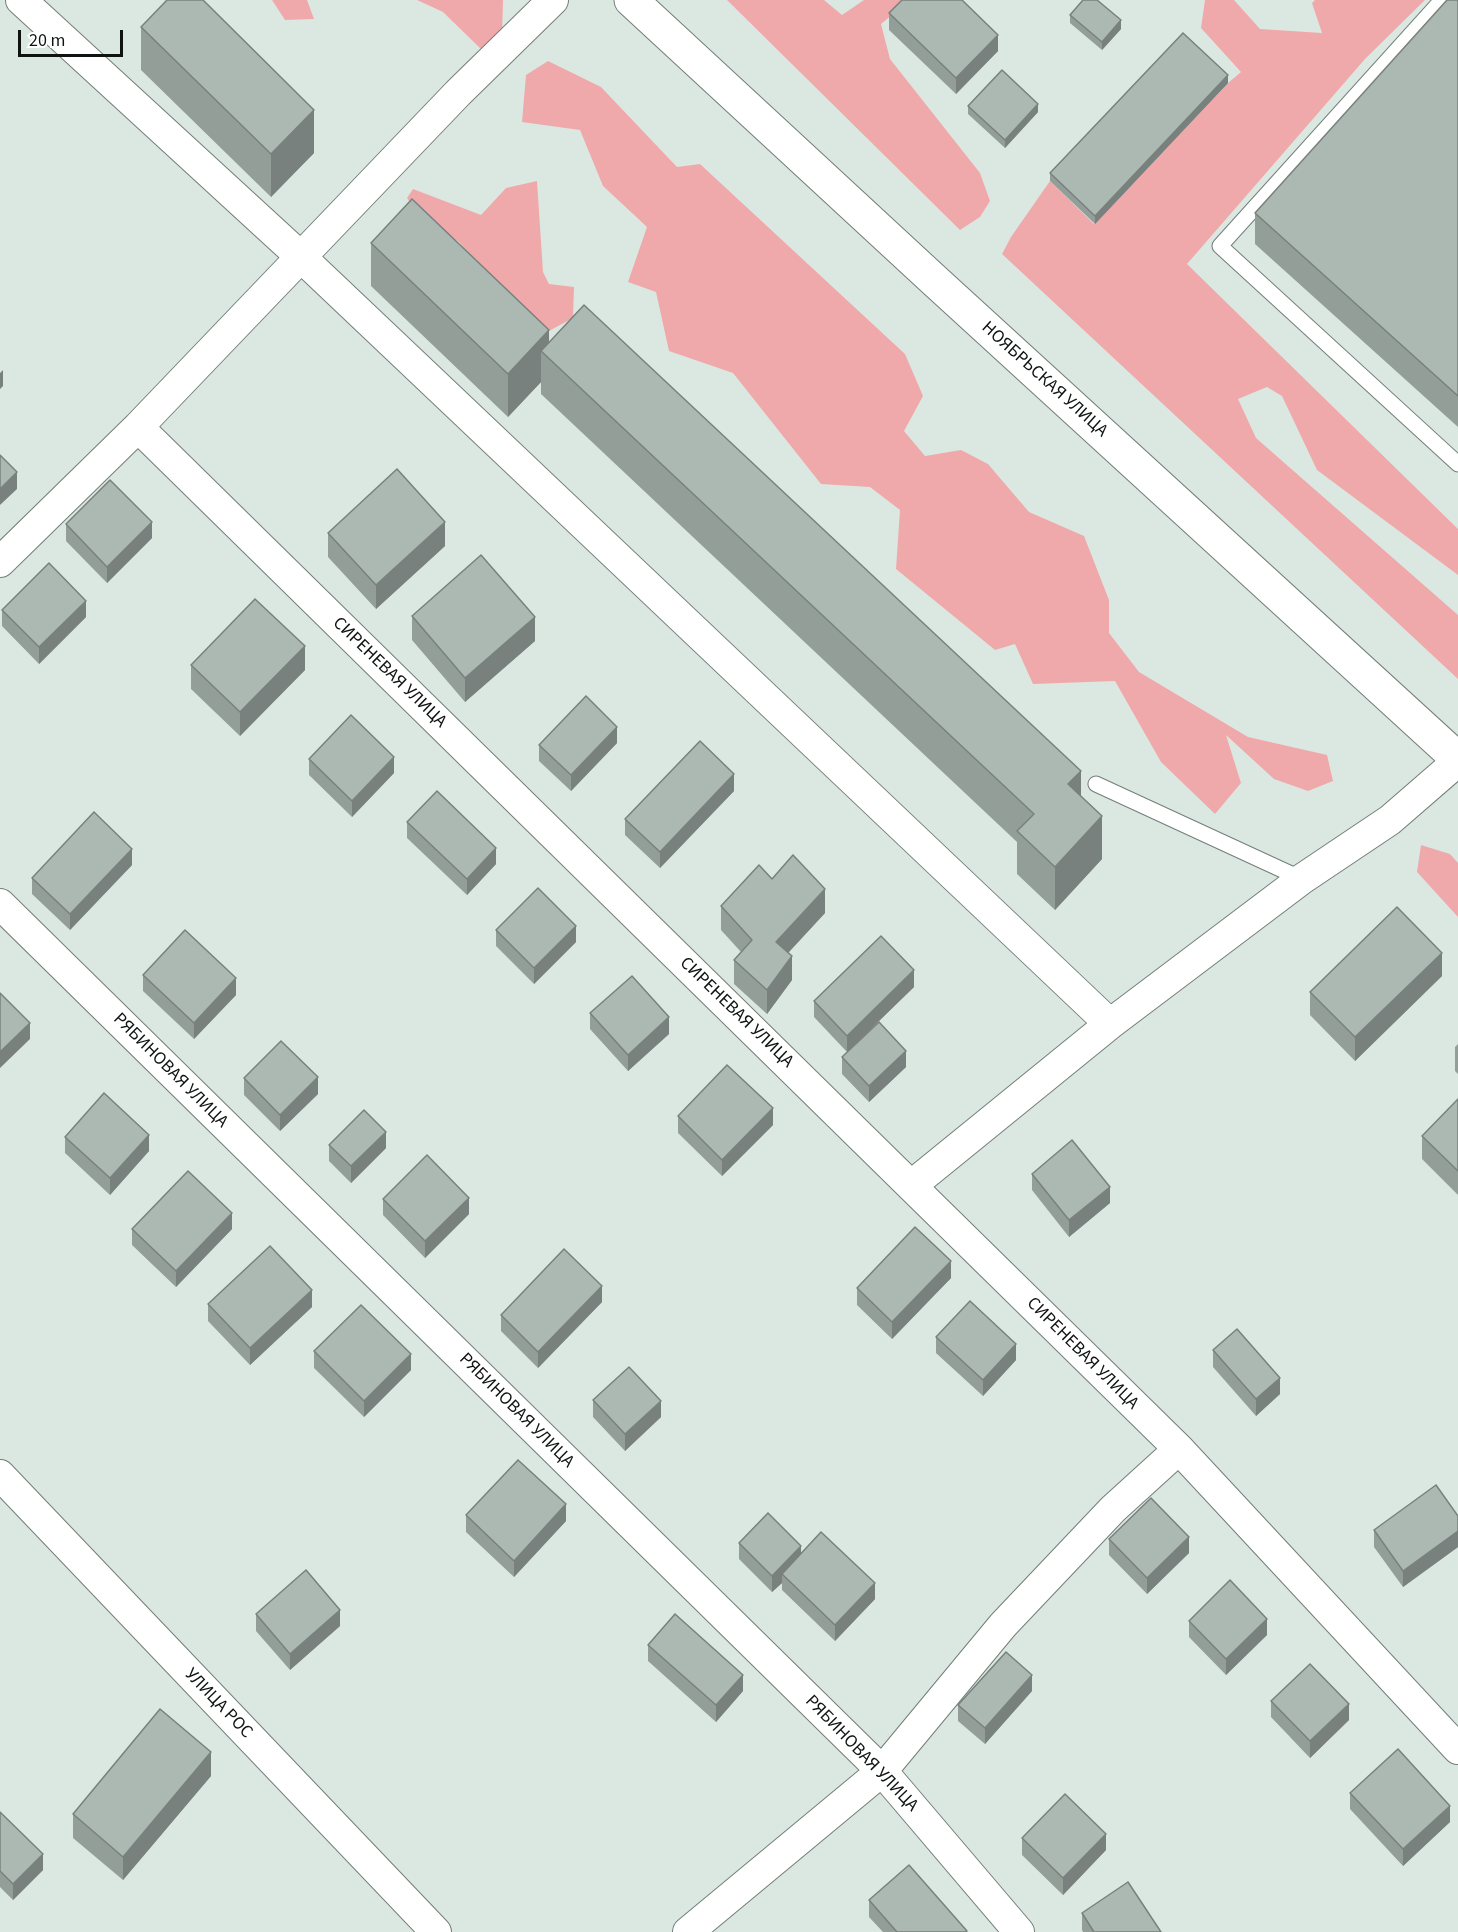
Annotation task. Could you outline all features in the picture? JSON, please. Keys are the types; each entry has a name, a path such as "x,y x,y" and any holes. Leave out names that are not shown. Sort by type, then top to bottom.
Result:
{"highway":[{"name":"НОЯБРЬСКАЯ УЛИЦА","path":"631,0 1458,760"}],"street":[{"path":"21,0 301,257 1110,1024"},
{"path":"0,562 138,427 458,93 552,0"},
{"name":"СИРЕНЕВАЯ УЛИЦА","path":"138,427 1179,1449 1458,1749"},
{"path":"912,1185 1110,1024 1302,879 1390,820 1458,760"},
{"name":"РЯБИНОВАЯ УЛИЦА","path":"0,904 882,1771 1019,1932"},
{"path":"688,1932 882,1771 1003,1625 1113,1509 1179,1449"},
{"name":"УЛИЦА РОС","path":"0,1475 436,1932"}],"lane":[{"path":"1442,0 1220,246 1458,464"},
{"path":"1096,784 1302,879"}],"shaded area":[{"path":"272,0 307,0 314,19 285,20"},
{"path":"417,0 503,0 502,37 481,49 443,12"},
{"path":"727,0 824,0 842,15 864,0 910,0 881,24 890,59 980,173 990,201 980,217 960,230"},
{"path":"1205,0 1234,0 1260,29 1322,33 1312,3 1315,0 1425,0 1365,59 1187,264 1458,529 1458,575 1317,470 1282,396 1267,387 1238,399 1256,438 1458,615 1458,679 1002,254 1011,237 1050,181 1094,224 1241,72 1201,28"},
{"path":"548,61 601,87 677,167 700,164 905,354 923,396 904,431 925,456 961,450 988,464 1029,512 1084,536 1109,600 1109,633 1139,672 1248,737 1327,755 1333,781 1308,791 1274,779 1226,735 1241,783 1215,814 1161,762 1115,681 1033,684 1015,644 995,650 896,569 900,510 870,487 821,484 733,373 669,351 656,292 628,282 647,227 603,186 580,130 522,122 526,75"},
{"path":"537,181 543,272 549,284 574,287 573,318 538,337 459,242 422,219 407,198 413,189 481,215 506,188"},
{"path":"1421,845 1450,854 1458,863 1458,917 1417,872"}],"building":[{"path":"167,0 203,0 314,110 271,154 141,27"},
{"path":"902,0 962,0 998,35 956,78 889,13"},
{"path":"1083,0 1097,0 1121,20 1102,42 1070,15"},
{"path":"1447,0 1458,0 1458,396 1255,213"},
{"path":"1183,33 1228,75 1095,216 1050,173"},
{"path":"1002,70 1038,104 1005,140 968,106"},
{"path":"412,199 549,330 508,374 371,243"},
{"path":"584,305 1081,771 1068,784 1102,816 1055,867 1017,831 1034,814 541,351"},
{"path":"0,455 17,472 0,489"},
{"path":"397,469 445,522 376,585 328,533"},
{"path":"110,480 152,522 107,567 66,524"},
{"path":"481,555 535,617 465,678 412,616"},
{"path":"49,563 86,601 39,647 2,610"},
{"path":"255,599 305,646 240,712 191,665"},
{"path":"586,696 617,727 571,775 539,745"},
{"path":"351,715 394,757 352,801 309,759"},
{"path":"700,741 734,774 660,852 625,819"},
{"path":"437,791 496,848 467,879 407,822"},
{"path":"94,812 132,849 70,914 32,878"},
{"path":"793,855 825,889 776,942 792,956 767,990 734,960 752,940 721,906 759,865 772,879"},
{"path":"538,888 576,926 534,968 496,930"},
{"path":"1397,907 1442,953 1355,1037 1310,992"},
{"path":"185,930 236,978 194,1023 143,975"},
{"path":"881,936 914,970 847,1036 814,1001"},
{"path":"632,976 669,1017 628,1055 590,1013"},
{"path":"0,993 30,1023 0,1052"},
{"path":"879,1022 906,1051 869,1086 842,1057"},
{"path":"281,1041 318,1077 280,1115 244,1078"},
{"path":"727,1065 773,1108 722,1160 678,1116"},
{"path":"104,1093 149,1135 110,1178 65,1137"},
{"path":"1458,1099 1458,1171 1422,1136"},
{"path":"364,1110 386,1132 351,1166 329,1145"},
{"path":"1072,1140 1110,1187 1069,1220 1032,1174"},
{"path":"427,1155 469,1198 425,1241 383,1199"},
{"path":"188,1171 232,1213 176,1271 132,1229"},
{"path":"915,1227 951,1261 892,1322 857,1288"},
{"path":"270,1246 312,1290 250,1348 208,1304"},
{"path":"564,1249 602,1286 538,1352 501,1315"},
{"path":"970,1301 1016,1344 983,1380 936,1337"},
{"path":"361,1305 411,1354 364,1401 314,1351"},
{"path":"1237,1329 1280,1378 1256,1399 1213,1350"},
{"path":"629,1367 661,1401 625,1434 593,1400"},
{"path":"518,1460 566,1504 514,1561 466,1515"},
{"path":"1436,1485 1458,1516 1458,1531 1403,1571 1374,1530"},
{"path":"1151,1498 1189,1537 1147,1578 1109,1539"},
{"path":"768,1513 801,1546 772,1576 739,1543"},
{"path":"821,1532 875,1583 835,1625 782,1574"},
{"path":"306,1570 340,1610 290,1654 256,1614"},
{"path":"1230,1580 1267,1619 1226,1659 1189,1621"},
{"path":"675,1614 743,1675 716,1705 648,1645"},
{"path":"1006,1652 1032,1675 985,1728 958,1705"},
{"path":"1310,1664 1349,1704 1310,1741 1271,1701"},
{"path":"160,1709 211,1752 123,1857 73,1814"},
{"path":"1398,1749 1450,1806 1403,1849 1350,1793"},
{"path":"1065,1794 1106,1834 1063,1878 1022,1838"},
{"path":"0,1812 43,1854 13,1884 0,1871"},
{"path":"909,1865 967,1931 897,1932 869,1900"},
{"path":"1128,1882 1161,1932 1094,1932 1082,1913"}]}
